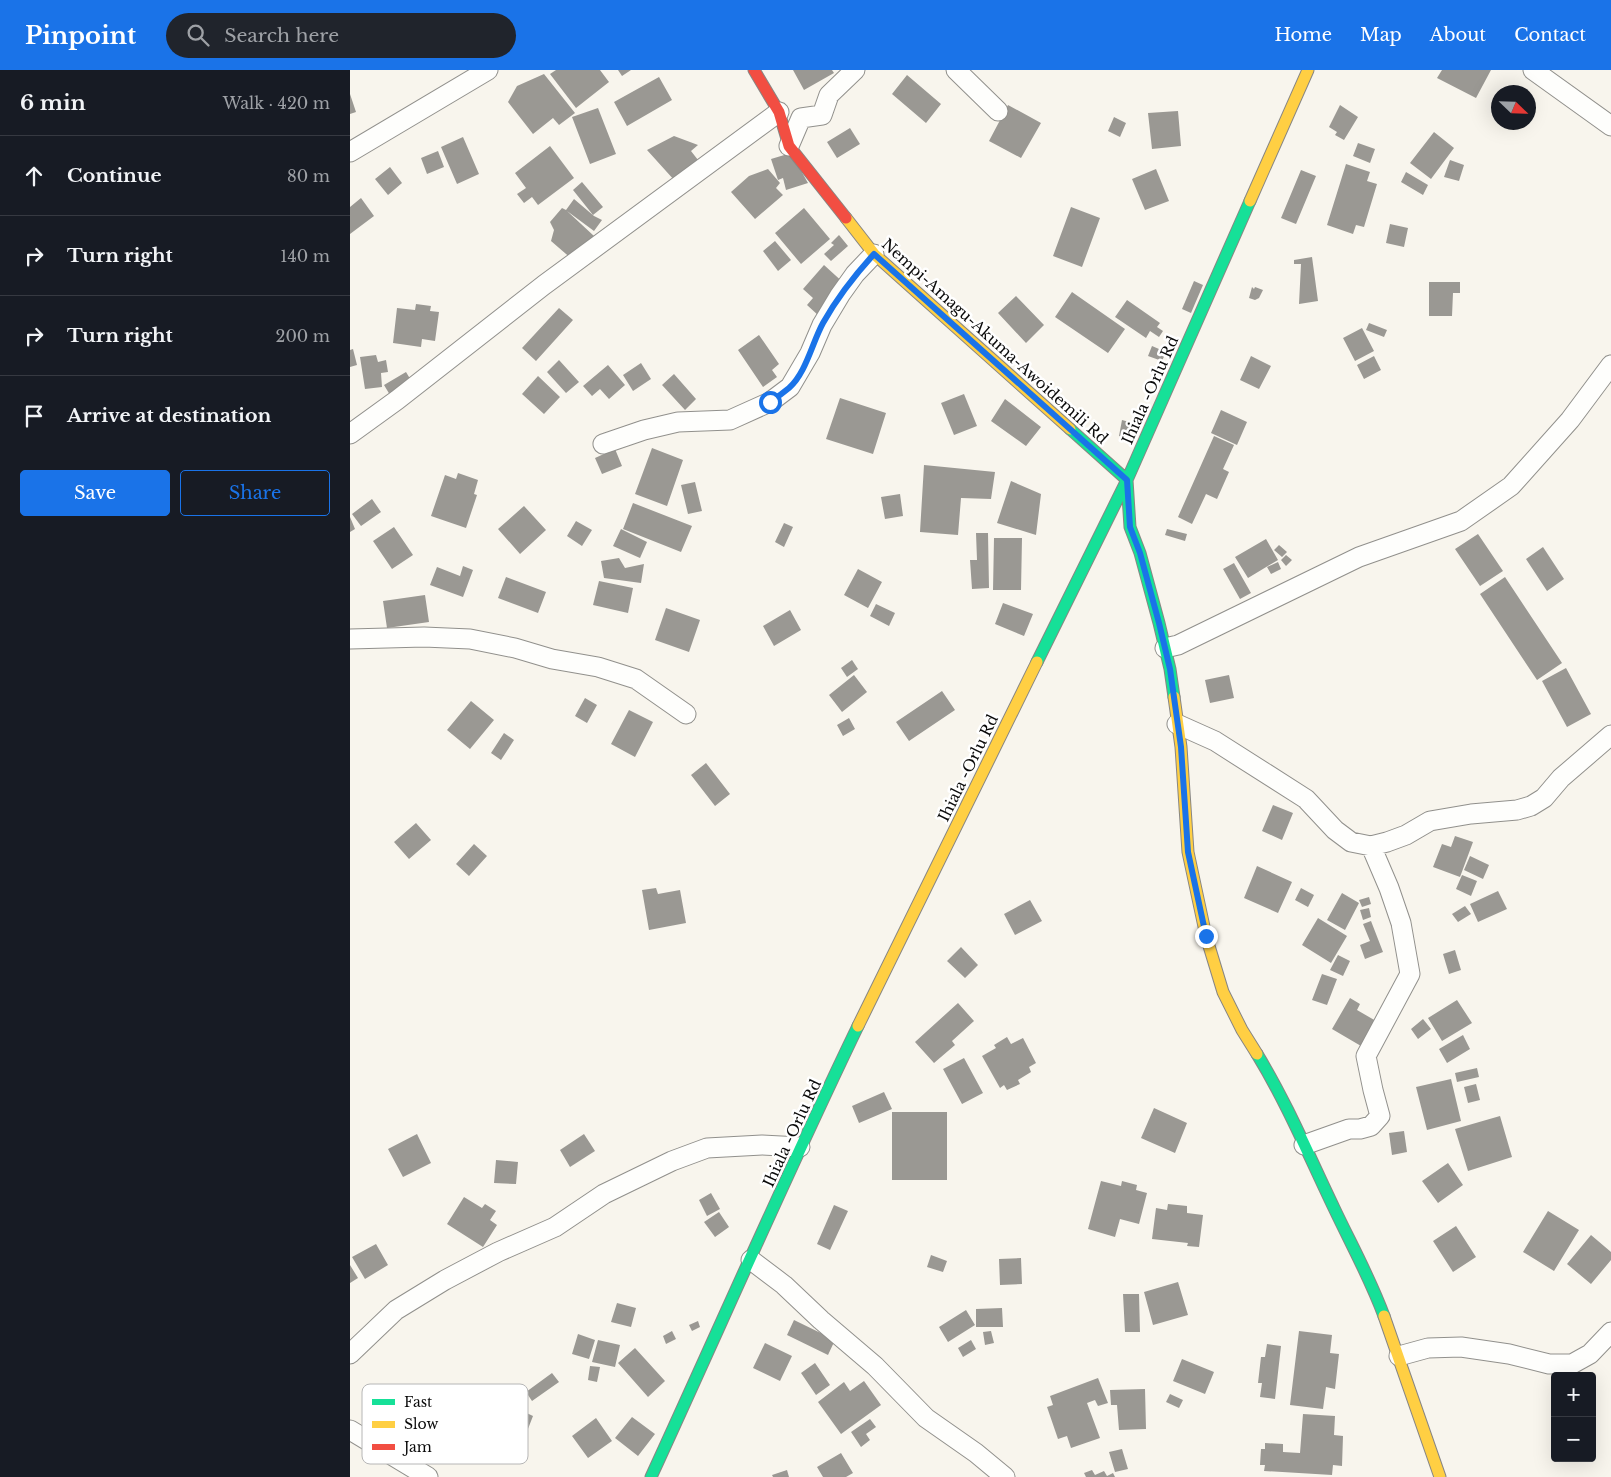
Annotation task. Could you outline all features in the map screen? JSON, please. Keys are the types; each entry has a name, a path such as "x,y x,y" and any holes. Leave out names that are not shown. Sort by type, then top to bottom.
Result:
{"street":[{"path":"350,152 488,70"},
{"name":"Nempi-Amagu-Akuma-Awoidemili Rd","path":"754,70 779,112 789,146 874,254 1127,480"},
{"path":"789,146 801,118 822,115 829,95 855,70"},
{"path":"956,70 998,111"},
{"name":"Ihiala -Orlu Rd","path":"650,1477 751,1260 800,1147 958,820 1127,480 1308,70"},
{"path":"1533,70 1611,126"},
{"path":"350,434 398,400 544,285 779,112"},
{"path":"603,444 644,430 678,422 730,420 770,402 790,387 840,295 855,274 874,254"},
{"path":"1165,648 1178,645 1358,557 1461,521 1512,486 1570,420 1611,365"},
{"path":"1127,480 1130,527 1140,553 1170,669 1181,747 1188,852 1206,936 1223,992 1242,1030 1267,1071 1372,1284 1399,1356 1440,1477"},
{"path":"350,638 424,637 470,639 515,648 552,659 598,666 636,679 686,714"},
{"path":"1177,724 1215,741 1299,794 1335,830 1351,842 1371,846 1406,835 1430,821 1471,814 1517,810 1531,806 1544,798 1562,778 1611,735"},
{"path":"1304,1145 1349,1129 1371,1126 1380,1116 1366,1056 1410,974 1401,923 1389,888 1371,846"},
{"path":"350,1354 396,1310 445,1280 498,1252 555,1226 604,1194 672,1161 707,1148 754,1145 800,1147"},
{"path":"751,1260 784,1285 821,1320 875,1366 926,1418 976,1453 1005,1477"},
{"path":"1399,1356 1428,1348 1461,1348 1510,1354 1549,1364 1572,1364 1590,1354 1611,1332"},
{"path":"350,1430 362,1437"},
{"path":"406,1464 428,1477"}],"building":[{"path":"556,70 600,70 609,82 576,108 550,74"},
{"path":"618,70 631,70 622,76"},
{"path":"793,70 832,70 834,73 804,90"},
{"path":"1442,70 1491,70 1476,98 1437,78"},
{"path":"544,74 575,113 559,125 553,118 533,134 508,102 517,86"},
{"path":"907,75 941,104 926,123 892,94"},
{"path":"659,77 672,100 627,126 614,102"},
{"path":"350,94 356,112 350,114"},
{"path":"1008,105 1041,123 1021,158 989,141"},
{"path":"1340,105 1358,117 1344,140 1335,135 1337,132 1329,127"},
{"path":"598,108 616,154 590,164 572,117"},
{"path":"1178,111 1181,146 1152,149 1148,113"},
{"path":"1114,117 1126,123 1120,137 1108,131"},
{"path":"850,128 860,144 837,158 827,142"},
{"path":"1434,132 1454,148 1431,179 1410,163"},
{"path":"674,136 698,145 691,151 698,160 675,181 647,150"},
{"path":"463,137 479,174 457,184 441,147"},
{"path":"1358,143 1375,149 1370,163 1353,156"},
{"path":"550,146 574,178 538,205 532,197 524,203 517,194 526,188 515,173"},
{"path":"438,151 444,167 427,174 421,158"},
{"path":"791,153 808,183 786,190 783,178 778,180 771,159"},
{"path":"1450,160 1464,165 1459,181 1444,177"},
{"path":"1346,164 1370,172 1367,181 1377,184 1364,227 1356,225 1353,234 1327,225"},
{"path":"390,167 402,183 388,195 375,179"},
{"path":"768,169 780,183 776,188 783,195 755,219 731,192 749,176"},
{"path":"1156,169 1169,201 1145,210 1132,179"},
{"path":"1301,170 1316,176 1296,224 1281,218"},
{"path":"1406,172 1428,185 1423,195 1401,182"},
{"path":"582,182 603,207 593,215 573,190"},
{"path":"361,198 374,216 350,234 350,207"},
{"path":"574,199 594,216 602,220 594,231 567,211 594,236 573,260 551,241 554,230 550,222 562,208 566,210"},
{"path":"1071,207 1100,218 1082,267 1053,256"},
{"path":"804,208 830,239 801,264 775,233"},
{"path":"1390,224 1408,228 1404,247 1386,243"},
{"path":"839,235 848,246 831,261 824,254 834,245 831,243"},
{"path":"775,241 791,260 778,271 763,251"},
{"path":"1312,257 1318,301 1299,304 1301,264 1294,264 1294,260"},
{"path":"824,265 846,285 819,316 807,305 813,298 803,289"},
{"path":"1194,281 1203,285 1191,313 1182,309"},
{"path":"1429,282 1460,282 1460,293 1453,293 1452,316 1429,316"},
{"path":"1252,287 1263,290 1259,298 1255,300 1249,298"},
{"path":"1072,292 1125,329 1108,353 1055,317"},
{"path":"1016,296 1044,325 1026,343 998,313"},
{"path":"1127,300 1160,323 1157,327 1163,331 1159,337 1150,331 1146,338 1115,317"},
{"path":"416,304 431,306 430,311 439,312 435,341 422,339 421,347 393,343 397,308 415,310"},
{"path":"559,308 573,320 536,361 522,348"},
{"path":"1369,323 1387,330 1384,337 1366,330"},
{"path":"1362,328 1374,351 1355,361 1343,338"},
{"path":"759,335 779,364 772,370 777,377 763,387 738,350"},
{"path":"1152,346 1166,352 1162,361 1148,356"},
{"path":"353,349 357,365 350,367 350,350"},
{"path":"376,355 378,362 386,360 388,372 381,373 382,387 365,389 360,357"},
{"path":"1251,356 1271,366 1259,389 1240,380"},
{"path":"1374,356 1381,370 1364,379 1357,365"},
{"path":"559,360 579,382 566,393 547,372"},
{"path":"641,363 651,379 633,391 623,375"},
{"path":"608,365 625,385 609,399 600,389 592,396 583,386"},
{"path":"406,372 412,382 390,395 384,385"},
{"path":"674,374 696,399 685,410 662,385"},
{"path":"538,376 560,397 544,414 522,394"},
{"path":"964,394 977,426 954,435 941,403"},
{"path":"840,398 886,413 873,454 826,439"},
{"path":"1005,399 1041,427 1026,446 991,421"},
{"path":"1221,410 1247,422 1237,445 1211,433"},
{"path":"1122,420 1136,424 1132,439 1119,436"},
{"path":"1214,436 1234,445 1223,469 1229,472 1217,499 1206,494 1192,524 1178,517"},
{"path":"652,448 683,460 667,506 635,494"},
{"path":"615,449 622,466 602,474 595,458"},
{"path":"924,465 995,472 991,499 961,498 958,535 920,532"},
{"path":"458,473 478,480 474,494 477,495 466,528 431,516 445,475 456,479"},
{"path":"1011,481 1041,494 1036,535 997,523"},
{"path":"695,482 702,511 688,514 681,485"},
{"path":"900,494 903,516 885,519 881,497"},
{"path":"372,499 381,512 361,526 352,514"},
{"path":"633,503 692,526 681,552 623,529"},
{"path":"524,506 546,530 520,554 498,529"},
{"path":"350,517 355,529 350,532"},
{"path":"576,521 592,530 582,546 567,536"},
{"path":"784,523 793,527 784,547 775,542"},
{"path":"394,527 413,555 392,569 373,541"},
{"path":"621,529 647,542 640,558 613,546"},
{"path":"1167,529 1187,534 1185,541 1165,535"},
{"path":"976,533 988,533 989,588 972,589 970,560 977,560"},
{"path":"1478,534 1503,571 1480,586 1455,549"},
{"path":"994,538 1022,538 1021,590 993,590"},
{"path":"1266,539 1278,560 1248,578 1235,557"},
{"path":"1279,545 1287,552 1282,557 1274,550"},
{"path":"1543,547 1564,579 1547,591 1526,559"},
{"path":"1286,555 1292,560 1286,566 1281,560"},
{"path":"619,558 625,568 644,564 641,583 604,578 601,561"},
{"path":"1278,562 1281,569 1271,574 1267,567"},
{"path":"1234,563 1251,593 1240,599 1223,569"},
{"path":"463,566 473,570 463,597 430,585 437,567 460,576"},
{"path":"858,569 882,582 868,608 844,595"},
{"path":"506,577 546,592 538,613 498,598"},
{"path":"1505,577 1562,663 1537,680 1480,594"},
{"path":"599,581 633,588 628,613 593,605"},
{"path":"425,595 429,622 387,628 383,601"},
{"path":"1003,603 1033,614 1024,636 995,624"},
{"path":"876,604 895,613 889,626 870,616"},
{"path":"666,608 700,620 689,652 655,640"},
{"path":"790,610 801,630 774,646 763,626"},
{"path":"852,660 858,669 847,677 841,668"},
{"path":"1566,668 1591,714 1567,727 1542,681"},
{"path":"854,675 867,692 842,712 829,695"},
{"path":"1229,675 1234,698 1210,703 1205,680"},
{"path":"942,691 955,710 909,741 896,722"},
{"path":"585,698 597,705 587,723 575,716"},
{"path":"471,701 494,720 470,749 447,730"},
{"path":"629,710 653,722 635,757 611,744"},
{"path":"849,718 855,729 843,736 837,725"},
{"path":"504,733 514,740 501,760 491,753"},
{"path":"706,763 730,794 715,806 691,775"},
{"path":"1273,805 1293,813 1282,840 1262,831"},
{"path":"416,823 431,840 409,859 394,842"},
{"path":"1455,836 1473,842 1460,877 1433,867 1442,844 1451,847"},
{"path":"474,844 487,856 469,876 456,864"},
{"path":"1470,856 1489,865 1483,879 1464,870"},
{"path":"1257,866 1292,882 1278,913 1244,898"},
{"path":"1462,875 1477,881 1471,896 1456,889"},
{"path":"656,888 658,894 680,890 686,923 649,930 642,890"},
{"path":"1301,888 1314,895 1308,907 1295,900"},
{"path":"1498,891 1507,909 1478,922 1470,904"},
{"path":"1342,893 1359,903 1345,930 1327,920"},
{"path":"1369,897 1371,904 1362,907 1359,900"},
{"path":"1030,900 1042,921 1015,935 1004,914"},
{"path":"1465,906 1471,914 1458,922 1452,914"},
{"path":"1369,908 1371,917 1363,920 1360,910"},
{"path":"1318,918 1347,936 1331,963 1302,945"},
{"path":"1371,921 1383,952 1365,959 1360,945 1370,941 1363,924"},
{"path":"961,947 978,965 965,978 947,961"},
{"path":"1455,950 1461,970 1449,974 1443,954"},
{"path":"1338,955 1350,961 1343,976 1330,970"},
{"path":"1322,974 1337,979 1327,1005 1312,1000"},
{"path":"1350,998 1360,1004 1357,1010 1376,1021 1361,1046 1332,1029"},
{"path":"1457,1000 1472,1023 1442,1041 1428,1018"},
{"path":"958,1003 974,1021 952,1041 955,1045 934,1063 915,1042"},
{"path":"1423,1019 1431,1029 1418,1039 1411,1029"},
{"path":"1463,1035 1470,1049 1447,1063 1439,1049"},
{"path":"1007,1037 1011,1044 1023,1038 1036,1063 1029,1067 1031,1072 1018,1080 1020,1084 1007,1090 1004,1085 1000,1088 982,1056 996,1048 994,1045"},
{"path":"964,1058 983,1093 962,1104 943,1069"},
{"path":"1477,1068 1479,1077 1457,1082 1455,1073"},
{"path":"1451,1079 1461,1121 1427,1130 1416,1087"},
{"path":"1476,1084 1480,1100 1468,1103 1464,1087"},
{"path":"884,1092 892,1109 859,1123 852,1106"},
{"path":"1154,1108 1187,1123 1175,1153 1141,1138"},
{"path":"892,1112 947,1112 947,1180 892,1180"},
{"path":"1500,1116 1512,1157 1468,1171 1455,1129"},
{"path":"1404,1131 1407,1152 1392,1155 1389,1133"},
{"path":"417,1134 431,1163 403,1177 388,1149"},
{"path":"584,1134 595,1151 570,1167 560,1150"},
{"path":"496,1160 518,1162 516,1184 494,1183"},
{"path":"1448,1163 1463,1185 1438,1203 1422,1181"},
{"path":"1101,1181 1121,1186 1122,1181 1137,1185 1136,1190 1147,1193 1139,1224 1120,1219 1115,1237 1088,1229"},
{"path":"711,1193 720,1209 707,1216 699,1200"},
{"path":"464,1197 482,1208 485,1204 496,1211 490,1220 497,1225 483,1247 447,1224"},
{"path":"1168,1204 1187,1206 1187,1213 1203,1215 1199,1247 1187,1246 1188,1243 1152,1239 1156,1208 1167,1210"},
{"path":"834,1205 848,1211 830,1250 817,1244"},
{"path":"1548,1211 1579,1230 1554,1271 1523,1252"},
{"path":"719,1212 729,1227 715,1237 704,1222"},
{"path":"1456,1226 1476,1257 1453,1272 1433,1241"},
{"path":"1591,1235 1611,1252 1611,1260 1591,1284 1567,1264"},
{"path":"376,1244 388,1265 365,1279 352,1257"},
{"path":"931,1255 947,1261 943,1272 927,1267"},
{"path":"1021,1258 1022,1284 1000,1285 999,1259"},
{"path":"350,1265 358,1278 350,1283"},
{"path":"1178,1282 1188,1315 1153,1325 1144,1292"},
{"path":"1123,1294 1139,1294 1140,1332 1125,1332"},
{"path":"617,1303 636,1308 631,1327 611,1322"},
{"path":"1002,1308 1003,1327 976,1327 976,1309"},
{"path":"966,1310 975,1325 948,1342 939,1327"},
{"path":"794,1320 835,1340 828,1355 787,1335"},
{"path":"698,1321 700,1327 692,1331 689,1325"},
{"path":"672,1331 676,1339 666,1344 663,1336"},
{"path":"991,1331 994,1343 985,1345 983,1332"},
{"path":"1299,1331 1332,1335 1330,1353 1339,1354 1335,1389 1326,1387 1323,1409 1290,1405"},
{"path":"578,1334 595,1340 589,1359 572,1354"},
{"path":"598,1340 620,1345 615,1367 592,1362"},
{"path":"971,1340 976,1349 963,1357 958,1348"},
{"path":"765,1343 792,1356 780,1381 753,1368"},
{"path":"1267,1344 1281,1346 1275,1399 1260,1397 1262,1383 1258,1383 1261,1357 1265,1357"},
{"path":"635,1348 665,1381 648,1397 618,1363"},
{"path":"1182,1359 1214,1372 1205,1394 1173,1381"},
{"path":"815,1363 830,1385 816,1395 801,1373"},
{"path":"590,1366 600,1367 597,1382 588,1380"},
{"path":"552,1373 559,1382 532,1401 528,1395 528,1391"},
{"path":"1098,1378 1108,1403 1098,1406 1095,1400 1087,1403 1100,1438 1071,1448 1067,1436 1058,1439 1047,1407 1053,1405 1050,1396"},
{"path":"864,1381 881,1405 841,1434 818,1402 844,1382 850,1391"},
{"path":"1145,1389 1146,1429 1119,1430 1117,1405 1111,1405 1110,1390"},
{"path":"1170,1394 1183,1400 1179,1408 1166,1402"},
{"path":"528,1414 533,1416 528,1429"},
{"path":"1303,1414 1335,1416 1334,1435 1343,1436 1342,1466 1333,1465 1332,1475 1264,1471 1265,1465 1260,1465 1261,1449 1265,1449 1265,1443 1283,1444 1283,1452 1300,1453"},
{"path":"632,1417 655,1434 638,1456 615,1438"},
{"path":"596,1418 612,1441 588,1458 572,1436"},
{"path":"870,1419 876,1427 866,1434 870,1440 861,1447 851,1432"},
{"path":"1122,1449 1128,1469 1115,1472 1109,1452"},
{"path":"841,1453 853,1473 846,1477 823,1477 817,1467"},
{"path":"787,1470 789,1477 773,1477 772,1475"},
{"path":"1092,1470 1095,1475 1104,1471 1107,1476 1113,1473 1115,1477 1086,1477 1084,1473"}],"traffic: fast":[{"path":"1037,662 1127,480 1250,201"},
{"path":"1070,429 1127,480 1130,527 1140,553 1159,623 1170,669 1174,697"},
{"path":"651,1477 858,1026"},
{"path":"1257,1054 1297,1130 1367,1275 1384,1316"}],"traffic: slow":[{"path":"1250,201 1308,70"},
{"path":"846,218 874,254 1070,429"},
{"path":"858,1026 1037,662"},
{"path":"1174,697 1181,747 1188,852 1206,936 1223,992 1242,1030 1257,1054"},
{"path":"1384,1316 1440,1477"}],"traffic: jam":[{"path":"754,70 779,112 789,146 846,218"}],"route":[{"path":"770,402 790,387 840,295 855,274 874,254 1127,480 1130,527 1140,553 1170,669 1181,747 1188,852 1206,936"}]}
